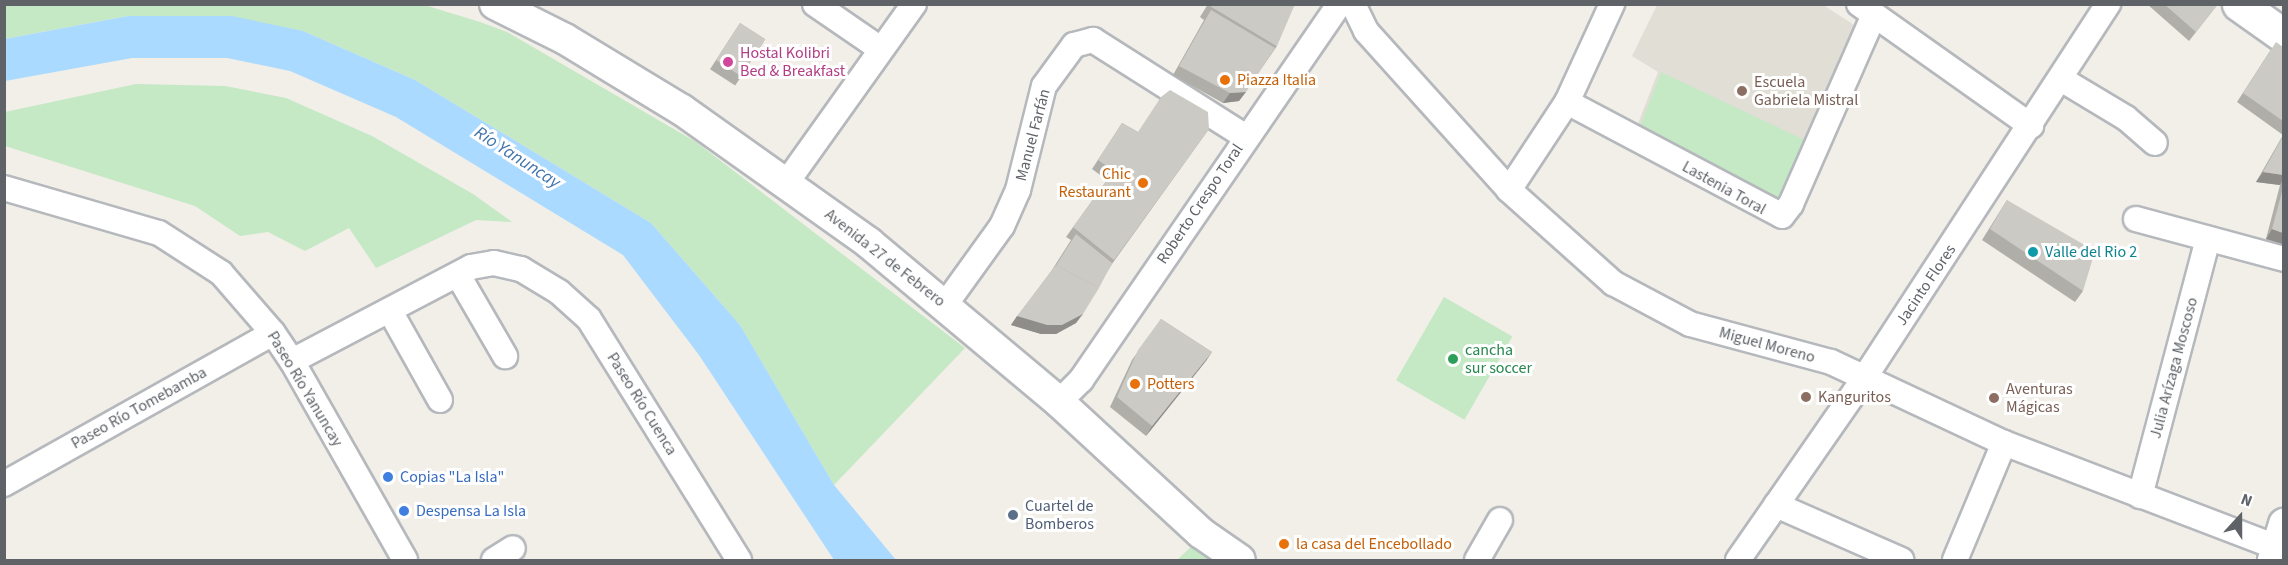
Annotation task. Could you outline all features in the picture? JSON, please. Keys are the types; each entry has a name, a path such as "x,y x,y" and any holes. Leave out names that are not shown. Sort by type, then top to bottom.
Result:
{"main road":[{"path":"2239,4 2283,36"}],"street":[{"path":"815,4 879,48"},
{"path":"787,182 879,48 914,4"},
{"name":"Roberto Crespo Toral","path":"1059,402 1081,380 1339,4"},
{"name":"Miguel Moreno","path":"1353,4 1366,31 1509,190 1613,283 1690,324 1831,362 1863,380 2004,443 2140,496 2278,544"},
{"path":"1509,190 1567,102 1612,4"},
{"name":"Jacinto Flores","path":"1738,561 1863,380 2061,80 2108,4"},
{"name":"Avenida 27 de Febrero","path":"508,7 609,64 787,182 945,305 1059,402 1201,532 1239,561"},
{"path":"1867,10 2031,126"},
{"name":"Lastenia Toral","path":"1567,102 1782,216 1791,204 1867,10"},
{"name":"Manuel Farfán","path":"945,305 1002,226 1018,190 1044,86 1074,45 1093,40 1246,137"},
{"path":"2061,80 2126,118 2155,143"},
{"name":"Paseo Río Yanuncay","path":"4,188 159,233 221,273 273,333 292,361 405,561"},
{"path":"2136,219 2283,259"},
{"name":"Julia Arízaga Moscoso","path":"2140,496 2208,239"},
{"name":"Paseo Río Cuenca","path":"458,274 494,263 521,269 559,292 589,319 739,561"},
{"path":"292,361 458,274 505,357"},
{"path":"390,311 440,399"},
{"name":"Paseo Río Tomebamba","path":"4,484 273,333"},
{"path":"1955,561 2004,443"},
{"path":"1776,505 1901,561"},
{"path":"1477,561 1500,520"}],"shaded area":[{"name":"Escuela Gabriela Mistral","path":"1657,5 1823,5 1859,28 1810,144 1773,206 1637,126 1658,72 1632,56"}],"green space":[{"path":"5,4 421,4 480,22 507,32 696,142 965,348 834,485 740,325 651,223 415,80 303,31 128,16 5,39"},
{"path":"1661,72 1813,144 1776,207 1640,126"},
{"path":"136,84 225,86 286,98 372,136 473,194 512,222 476,220 376,268 349,228 305,251 268,232 240,236 195,206 5,146 5,112"},
{"name":"cancha sur soccer","path":"1444,297 1512,336 1464,420 1396,380"},
{"path":"1193,545 1214,560 1177,560"}],"water":[{"name":"Río Yanuncay","path":"128,16 232,16 303,31 415,80 651,223 740,325 834,485 896,560 834,560 699,355 623,255 396,117 290,71 227,58 132,58 5,81 5,39"}],"building":[{"path":"1208,4 1295,4 1277,46"},
{"path":"2164,4 2218,4 2196,32"},
{"path":"1211,10 1275,48 1246,92 1230,93 1179,66"},
{"path":"740,23 765,39 741,76 716,60"},
{"path":"2276,42 2283,47 2283,121 2243,93"},
{"path":"1170,90 1208,112 1209,129 1114,260 1073,227 1114,171 1098,160 1122,123 1138,132 1161,97"},
{"path":"2283,136 2283,175 2263,172"},
{"path":"2283,188 2283,233 2272,229"},
{"path":"2007,200 2095,251 2083,291 1990,229"},
{"path":"1076,234 1112,263 1099,288 1056,265"},
{"path":"1056,265 1099,288 1083,314 1062,325 1047,325 1017,316"},
{"path":"1161,319 1212,352 1152,426 1117,397 1138,350"}],"place":[{"name":"Hostal Kolibri Bed & Breakfast","path":"728,62"},
{"name":"Piazza Italia","path":"1225,80"},
{"name":"Escuela Gabriela Mistral","path":"1742,91"},
{"name":"Chic Restaurant","path":"1143,183"},
{"name":"Valle del Rio 2","path":"2033,252"},
{"name":"cancha sur soccer","path":"1453,359"},
{"name":"Potters","path":"1135,384"},
{"name":"Kanguritos","path":"1806,397"},
{"name":"Aventuras Mágicas","path":"1994,398"},
{"name":"Copias \"La Isla\"","path":"388,477"},
{"name":"Despensa La Isla","path":"404,511"},
{"name":"Cuartel de Bomberos","path":"1013,515"},
{"name":"la casa del Encebollado","path":"1284,544"}]}
